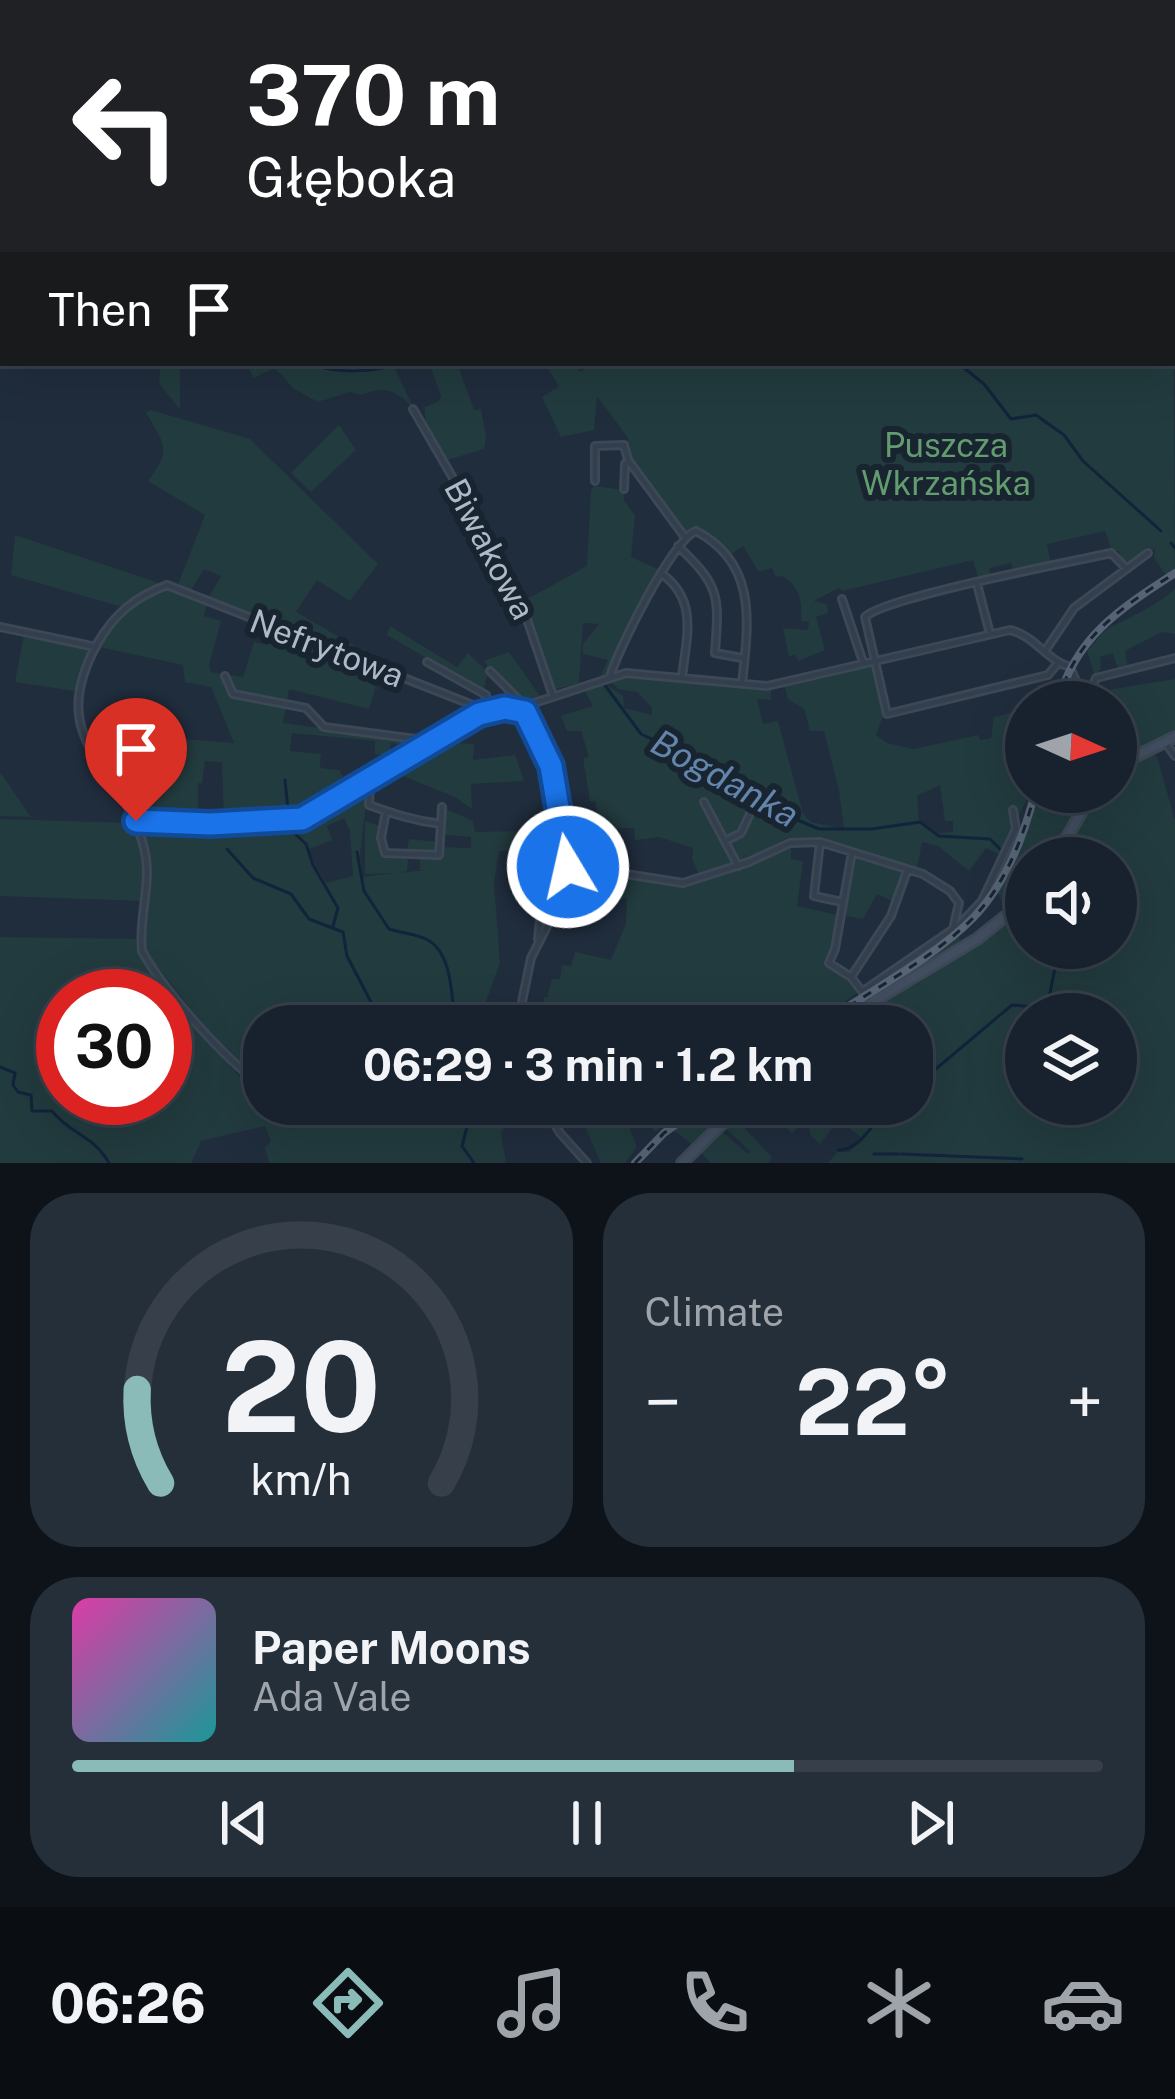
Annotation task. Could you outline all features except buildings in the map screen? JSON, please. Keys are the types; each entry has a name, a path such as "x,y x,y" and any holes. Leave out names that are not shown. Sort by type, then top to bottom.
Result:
{"street":[{"name":"Biwakowa","path":"413,409 516,586 553,694"},
{"path":"595,481 594,448 624,445 630,463 684,537"},
{"path":"624,489 625,464 630,463"},
{"path":"610,677 678,546 696,531 731,563 742,584 748,615 742,684"},
{"path":"678,546 709,576 717,591 715,652 745,658"},
{"path":"1058,663 1056,671 1047,676 887,714 866,614 1112,552 1127,568"},
{"path":"1044,652 1072,611 1148,553"},
{"path":"662,574 678,588 688,608 682,678"},
{"path":"977,584 989,633"},
{"name":"Nefrytowa","path":"96,647 123,609 167,585 486,710"},
{"path":"842,599 864,663"},
{"path":"0,627 96,647 80,688 79,727 136,821 146,861 142,951 243,1071"},
{"path":"136,821 294,821 309,817 486,710 525,709 553,694 630,673 771,686 989,633 1018,631 1058,663 1072,668 1076,681"},
{"path":"1095,681 1175,658"},
{"path":"427,662 486,695 486,710"},
{"path":"490,671 525,709 554,778 568,865 559,904 543,926"},
{"path":"225,676 233,694 306,708 324,728 431,741"},
{"path":"1137,756 1170,739 1175,756"},
{"path":"370,780 369,805 412,821 441,824"},
{"path":"725,791 756,800 741,832 725,841"},
{"path":"519,1005 543,926 555,798"},
{"path":"704,802 737,866"},
{"path":"386,811 381,838 385,853 439,856 442,807"},
{"path":"863,992 952,929 985,897 1016,829 1013,813"},
{"path":"549,830 562,829"},
{"path":"568,865 680,883 737,866 786,844 820,842 908,868 950,891 959,912 952,929"},
{"path":"820,842 814,896 842,902"},
{"path":"852,852 829,963 851,976 871,1003"},
{"path":"851,976 891,916 908,868"},
{"path":"959,912 965,918"},
{"path":"868,1005 977,939 1005,917"},
{"path":"556,1125 587,1163"},
{"path":"682,1163 721,1125"}],"green space":[{"path":"161,366 180,366 180,410 159,383"},
{"path":"400,366 395,369 414,409 384,390 362,395 350,392 318,402 294,389 275,368 253,378 249,367"},
{"path":"430,366 458,366 474,410 481,409 484,449 447,460 426,422 425,407 441,396"},
{"name":"Puszcza Wkrzańska","path":"546,366 575,366 580,372 589,366 1174,366 1175,569 1166,575 1154,558 1155,550 1146,547 1127,566 1118,551 1112,551 1105,531 1047,544 1051,565 1015,573 1011,563 989,568 991,579 979,581 973,560 839,588 814,601 827,604 828,613 816,617 825,650 798,661 795,654 789,657 783,628 808,630 809,622 801,621 793,585 776,577 772,568 759,572 743,546 728,556 700,527 684,532 628,454 628,438 597,396 594,430 561,437 542,397 559,386"},
{"path":"146,412 250,439 378,564 350,601 317,580 296,612 417,682 208,599 221,576 204,569 191,590 177,587 205,515 148,481 163,453"},
{"path":"339,425 356,450 311,492 291,473"},
{"path":"594,486 624,490 624,500 635,516 631,557 662,571 606,675 600,677 608,660 583,654 583,644 599,624 583,623 579,683 553,690 524,601 587,566"},
{"path":"15,535 161,585 122,607 11,575"},
{"path":"167,588 207,603 204,616 221,621 211,672 243,677 254,642 268,645 274,629 381,671 369,709 289,689 283,723 425,742 418,747 391,743 389,756 375,754 375,741 292,733 290,751 321,754 320,768 339,770 351,790 291,820 224,821 222,762 205,761 202,783 198,783 198,821 136,817 83,731 234,743 211,687 185,682 183,665 99,647 132,603"},
{"path":"1175,589 1175,634 1162,632 1125,651 1128,668 1118,670 1113,653 1100,657 1101,669 1095,676 1087,651 1100,636"},
{"path":"390,626 457,667 468,653 488,672 483,691 387,635"},
{"path":"24,634 92,647 79,688 15,682"},
{"path":"509,652 540,696 524,702 483,661"},
{"path":"872,666 884,713 876,735 913,749 978,735 981,740 991,738 994,717 1005,714 1005,813 1020,813 1009,837 1005,837 1001,855 986,848 969,871 938,846 922,842 917,869 907,866 894,902 877,894 863,919 841,915 852,847 787,838 748,860 700,877 693,848 659,837 635,840 634,828 597,829 596,802 590,801 583,758 589,757 581,731 567,731 561,716 593,706 583,688 603,682 623,696 624,708 652,715 652,708 637,692 618,689 609,680 626,675 771,688 771,700 757,699 763,724 778,721 803,814 811,822 844,829 824,731 810,731 804,709 788,699 784,685","holes":["940,785 945,821 953,821 953,832 939,833 919,820 917,796"]},
{"path":"1175,679 1175,731 1138,749 1137,747 1137,685"},
{"path":"450,732 456,743 474,744 473,760 515,755 524,781 471,784 472,809 455,797 388,770"},
{"path":"1149,752 1157,757 1175,820 1175,1163 828,1163 837,1152 849,1152 864,1139 845,1125 933,1125 933,1005 873,1005 913,986 1005,924 1005,969 1137,969 1137,837 1070,837 1084,813 1137,813 1137,759"},
{"path":"0,772 31,817 0,816"},
{"path":"368,784 360,855 363,877 395,873 365,874 365,821 380,826 383,854 408,858 407,871 400,873 426,870 420,870 420,854 406,854 409,839 438,842 438,847 471,848 471,837 443,835 444,808 473,821 475,832 516,831 517,850 499,851 494,883 500,963 485,1005 243,1005 243,1074 192,1010 192,969 159,969 144,950 149,876 140,825 290,826","holes":["344,818 350,831 353,876 326,883 307,850 332,840 327,826"]},
{"path":"1032,813 1076,813 1062,837 1024,837"},
{"path":"0,819 134,823 144,859 143,901 0,896"},
{"path":"791,845 791,859 803,861 797,906 838,915 828,963 860,991 840,1005 544,1005 552,979 560,979 562,965 571,966 575,952 611,960 626,923 627,899 583,895 586,870 688,885"},
{"path":"1005,876 1005,906 997,892"},
{"path":"958,936 963,944 871,999 869,995"},
{"path":"0,937 139,939 143,957 153,969 36,969 36,1125 192,1125 192,1018 243,1081 243,1125 506,1125 501,1134 506,1163 269,1163 265,1147 271,1142 265,1126 201,1141 191,1163 0,1163"},
{"path":"584,1125 628,1125 637,1147 625,1163 601,1163"},
{"path":"680,1125 717,1125 694,1146 673,1130"},
{"path":"742,1125 772,1157 768,1163 711,1163 699,1151 719,1129 748,1154 750,1151 723,1126"},
{"path":"808,1125 834,1125 820,1144"}],"waterway":[{"path":"321,366 355,371 388,366"},
{"path":"962,366 984,384 1011,419 1036,415 1064,435 1083,461 1161,531"},
{"path":"1171,543 1175,548"},
{"name":"Bogdanka","path":"604,684 641,734 705,764 727,785 751,791 774,810 819,829 872,829 920,822 939,836 990,839 1002,851"},
{"path":"285,780 290,829 306,844 338,908 333,926"},
{"path":"227,849 253,878 291,894 309,919 343,932 347,956 370,1005"},
{"path":"357,852 364,891 389,929 428,940 443,956 453,1005"},
{"name":"Bogdanka","path":"933,1071 1012,1005 1047,1008 1055,969"},
{"path":"0,1067 15,1073 13,1085 18,1092 31,1095 32,1111 52,1111 96,1146 109,1163"},
{"path":"467,1125 462,1146 474,1163"},
{"name":"Bogdanka","path":"838,1150 859,1141 873,1125"},
{"path":"874,1154 899,1154"},
{"path":"902,1154 1022,1159"}],"railway":[{"path":"1065,681 1076,659 1103,626 1175,573"},
{"path":"851,1005 919,961 973,918 995,891 1029,813"},
{"path":"635,1163 675,1125"}],"route":[{"path":"136,821 210,824 302,819 479,714 510,709 525,712 550,764 568,867"}]}
